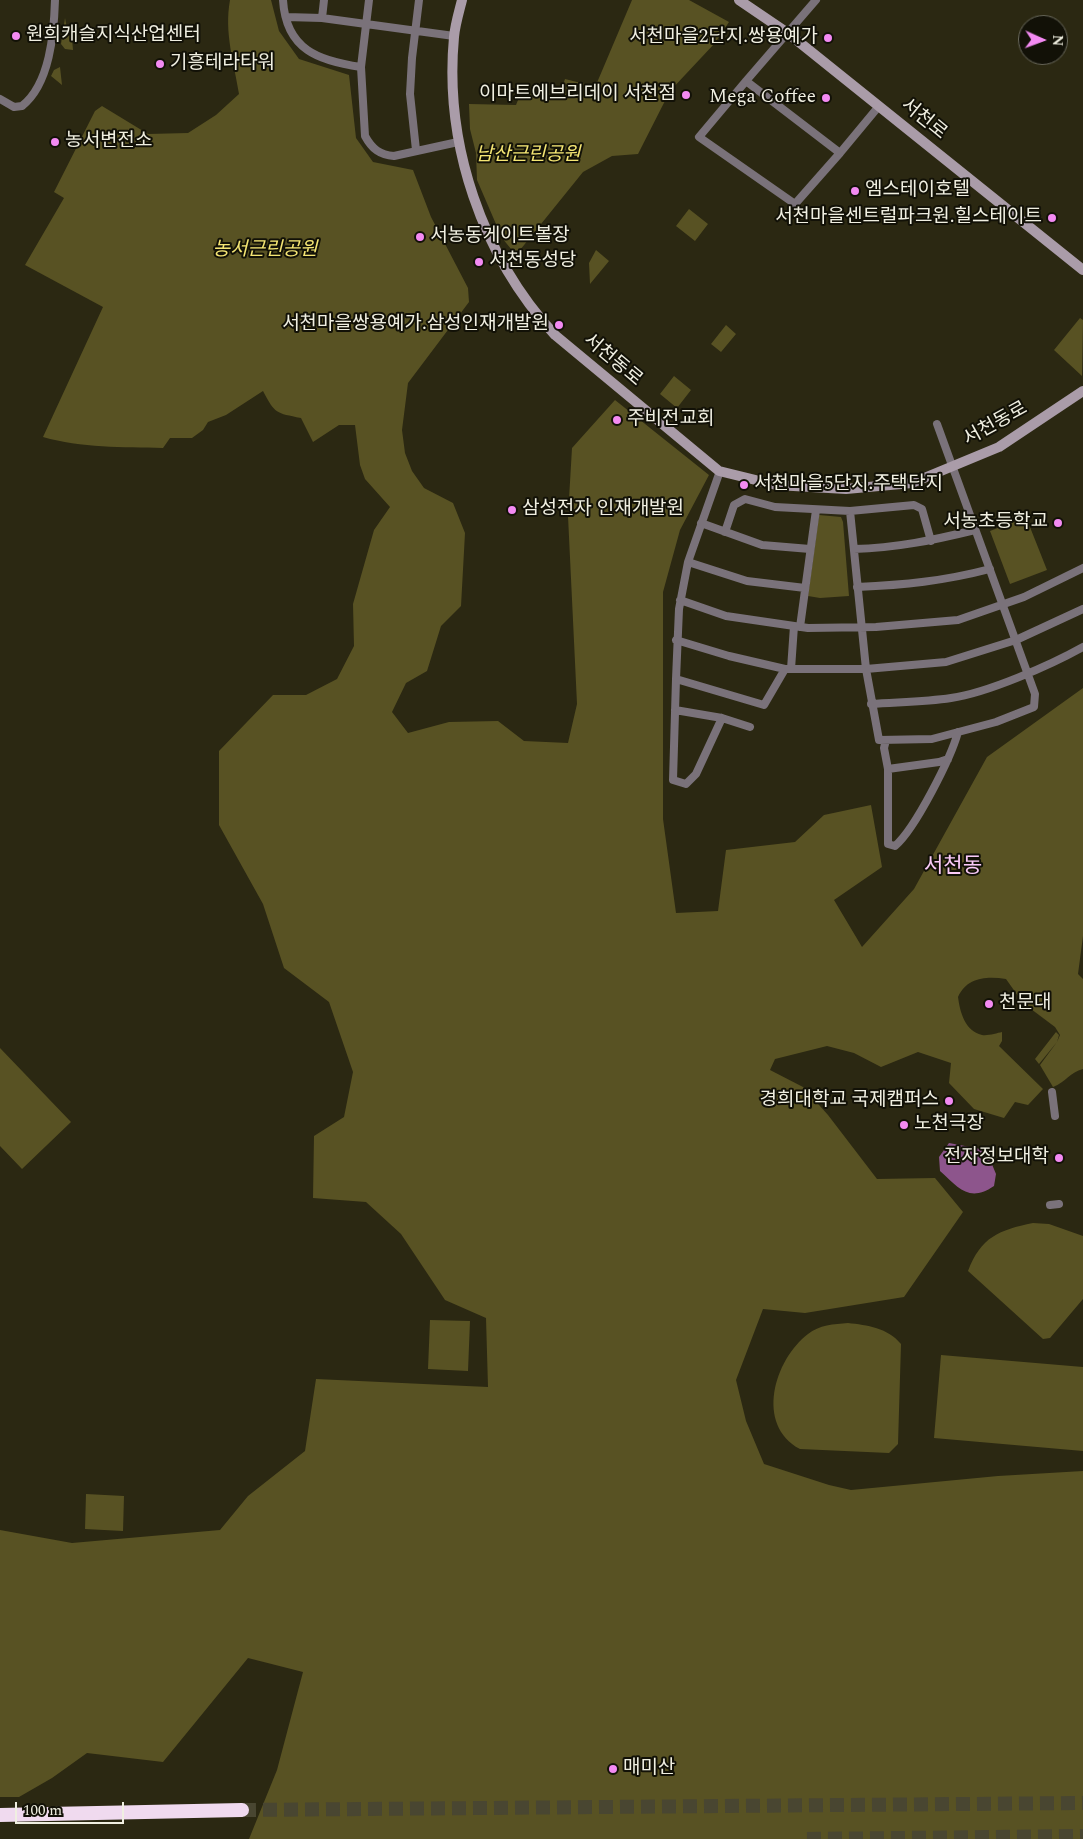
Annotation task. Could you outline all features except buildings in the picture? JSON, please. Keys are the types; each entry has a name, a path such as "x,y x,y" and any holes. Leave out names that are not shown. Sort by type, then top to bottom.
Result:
{"highway":[{"path":"0,1815 242,1810"}],"street":[{"path":"0,99 18,108 26,103 35,92 49,51 55,0"},
{"path":"283,0 292,35 311,54 336,63 361,68"},
{"path":"322,18 324,0"},
{"path":"369,0 361,68 365,136 369,144 385,155 394,156 458,142"},
{"path":"416,150 410,94 414,32 419,0"},
{"name":"서천동로","path":"462,0 454,36 455,116 458,142 481,217 519,289 535,313 572,350 720,471 776,486 838,489 912,483 999,447 1083,391"},
{"name":"서천로","path":"739,0 789,34 1083,270"},
{"path":"816,0 789,34 699,137 795,204 879,106"},
{"path":"286,17 322,18 454,36"},
{"path":"746,81 840,153"},
{"path":"850,511 866,669 879,740 932,739 1034,707 1035,694 937,424"},
{"path":"720,471 688,562 680,600 676,640 673,780 686,784 696,774 722,718"},
{"path":"725,532 734,505 744,499 775,507 816,510 850,511 914,505 922,509 931,541"},
{"path":"676,679 764,705 788,669 805,588 816,510"},
{"path":"701,523 762,545 810,550"},
{"path":"854,549 887,548 931,541 975,530"},
{"path":"688,562 747,581 805,588"},
{"path":"680,600 726,616 797,626 861,628 958,620 1024,597 1083,568"},
{"path":"857,587 904,585 950,580 990,569"},
{"path":"676,640 729,656 788,669 826,671 866,669 946,662 1016,640 1083,609"},
{"path":"871,704 953,698 1027,673 1062,659 1083,647"},
{"path":"675,710 722,718 750,727"},
{"path":"886,740 884,748 888,769 888,844 896,846 914,822 948,759 958,732"},
{"path":"888,769 948,759"},
{"path":"1052,1092 1055,1116"},
{"path":"1050,1206 1060,1204"}],"green space":[{"name":"농서근린공원","path":"230,0 271,0 279,31 299,59 349,75 356,138 373,162 413,170 431,217 468,288 469,302 408,383 402,430 405,453 412,471 424,488 453,503 465,533 461,606 441,626 427,671 406,683 392,712 408,733 449,722 498,721 524,741 568,743 577,704 568,516 572,448 615,400 709,475 680,530 663,592 663,819 676,913 718,911 726,850 795,842 824,815 871,805 882,867 834,900 862,947 914,889 987,757 1083,688 1083,936 1078,974 1083,979 1083,1069 1075,1072 1053,1087 1040,1065 1060,1035 1055,1027 1023,1003 1006,979 992,978 978,979 962,990 958,997 964,1020 971,1029 982,1035 1002,1032 1002,1041 999,1046 1043,1089 1028,1105 1015,1102 1004,1118 974,1109 949,1083 951,1063 918,1052 881,1067 854,1053 827,1046 775,1059 770,1070 803,1087 828,1115 877,1179 935,1178 963,1212 904,1297 805,1313 763,1309 736,1380 746,1421 764,1464 829,1485 851,1490 998,1476 1083,1471 1083,1839 249,1839 277,1770 303,1672 248,1658 163,1762 87,1753 52,1778 19,1797 0,1797 0,1530 72,1543 220,1530 248,1496 305,1451 316,1379 488,1387 486,1318 445,1300 401,1234 366,1202 313,1198 314,1136 344,1117 353,1072 329,1002 284,968 263,904 219,825 219,751 273,695 306,695 337,679 354,646 353,604 374,530 390,507 365,479 360,465 355,425 339,425 313,442 301,418 277,411 270,404 263,391 226,415 208,422 203,430 192,438 170,438 163,448 87,445 43,437 103,307 25,265 64,198 54,192 95,111 102,106 148,134 188,133 216,115 239,94 229,36 228,12"},
{"name":"남산근린공원","path":"632,0 689,0 729,22 715,43 670,91 638,154 612,156 583,172 516,255 502,238 477,180 476,153 470,129 469,104 516,105 522,90 558,100 565,79 596,85"},
{"path":"65,18 67,28 71,28 73,50 65,49 61,44"},
{"path":"60,67 62,85 51,76 54,70"},
{"path":"689,209 708,224 695,241 676,226"},
{"path":"596,250 609,261 590,284 589,263"},
{"path":"1080,318 1083,320 1082,376 1054,350"},
{"path":"726,325 736,334 721,352 711,344"},
{"path":"674,376 691,390 677,408 660,394"},
{"path":"819,515 841,517 843,522 849,596 820,598 808,596"},
{"path":"1026,517 1047,570 1010,584 990,531"},
{"path":"1056,1032 1059,1035 1057,1042 1039,1064 1035,1059"},
{"path":"0,1048 71,1122 22,1169 0,1146"},
{"path":"1033,1223 1049,1224 1083,1236 1083,1299 1050,1338 1043,1339 968,1271 979,1250 993,1237 1001,1232"},
{"path":"430,1320 470,1321 468,1371 428,1369"},
{"path":"848,1323 870,1326 884,1331 901,1344 898,1444 889,1453 800,1449 786,1438 777,1425 774,1409 774,1392 786,1360 796,1345 812,1331 827,1326"},
{"path":"941,1355 1083,1367 1083,1451 934,1438"},
{"path":"86,1494 124,1496 123,1531 85,1529"}],"shaded area":[{"path":"949,1143 986,1150 996,1174 994,1186 985,1191 971,1193 959,1188 940,1171 939,1157"}],"tunnel":[{"path":"242,1810 1083,1803"},
{"path":"807,1839 1083,1836"}],"place":[{"name":"원희캐슬지식산업센터","path":"16,36"},
{"name":"서천마을2단지.쌍용예가","path":"828,38"},
{"name":"기흥테라타워","path":"160,64"},
{"name":"이마트에브리데이 서천점","path":"686,95"},
{"name":"Mega Coffee","path":"826,98"},
{"name":"농서변전소","path":"55,142"},
{"name":"엠스테이호텔","path":"855,191"},
{"name":"서천마을센트럴파크원.힐스테이트","path":"1052,218"},
{"name":"서농동게이트볼장","path":"420,237"},
{"name":"서천동성당","path":"479,262"},
{"name":"서천마을쌍용예가.삼성인재개발원","path":"559,325"},
{"name":"주비전교회","path":"617,420"},
{"name":"서천마을5단지.주택단지","path":"744,485"},
{"name":"삼성전자 인재개발원","path":"512,510"},
{"name":"서농초등학교","path":"1058,523"},
{"name":"천문대","path":"989,1004"},
{"name":"경희대학교 국제캠퍼스","path":"949,1101"},
{"name":"노천극장","path":"904,1125"},
{"name":"전자정보대학","path":"1059,1158"},
{"name":"매미산","path":"613,1769"}],"district":[{"name":"서천동","path":"953,868"}]}
